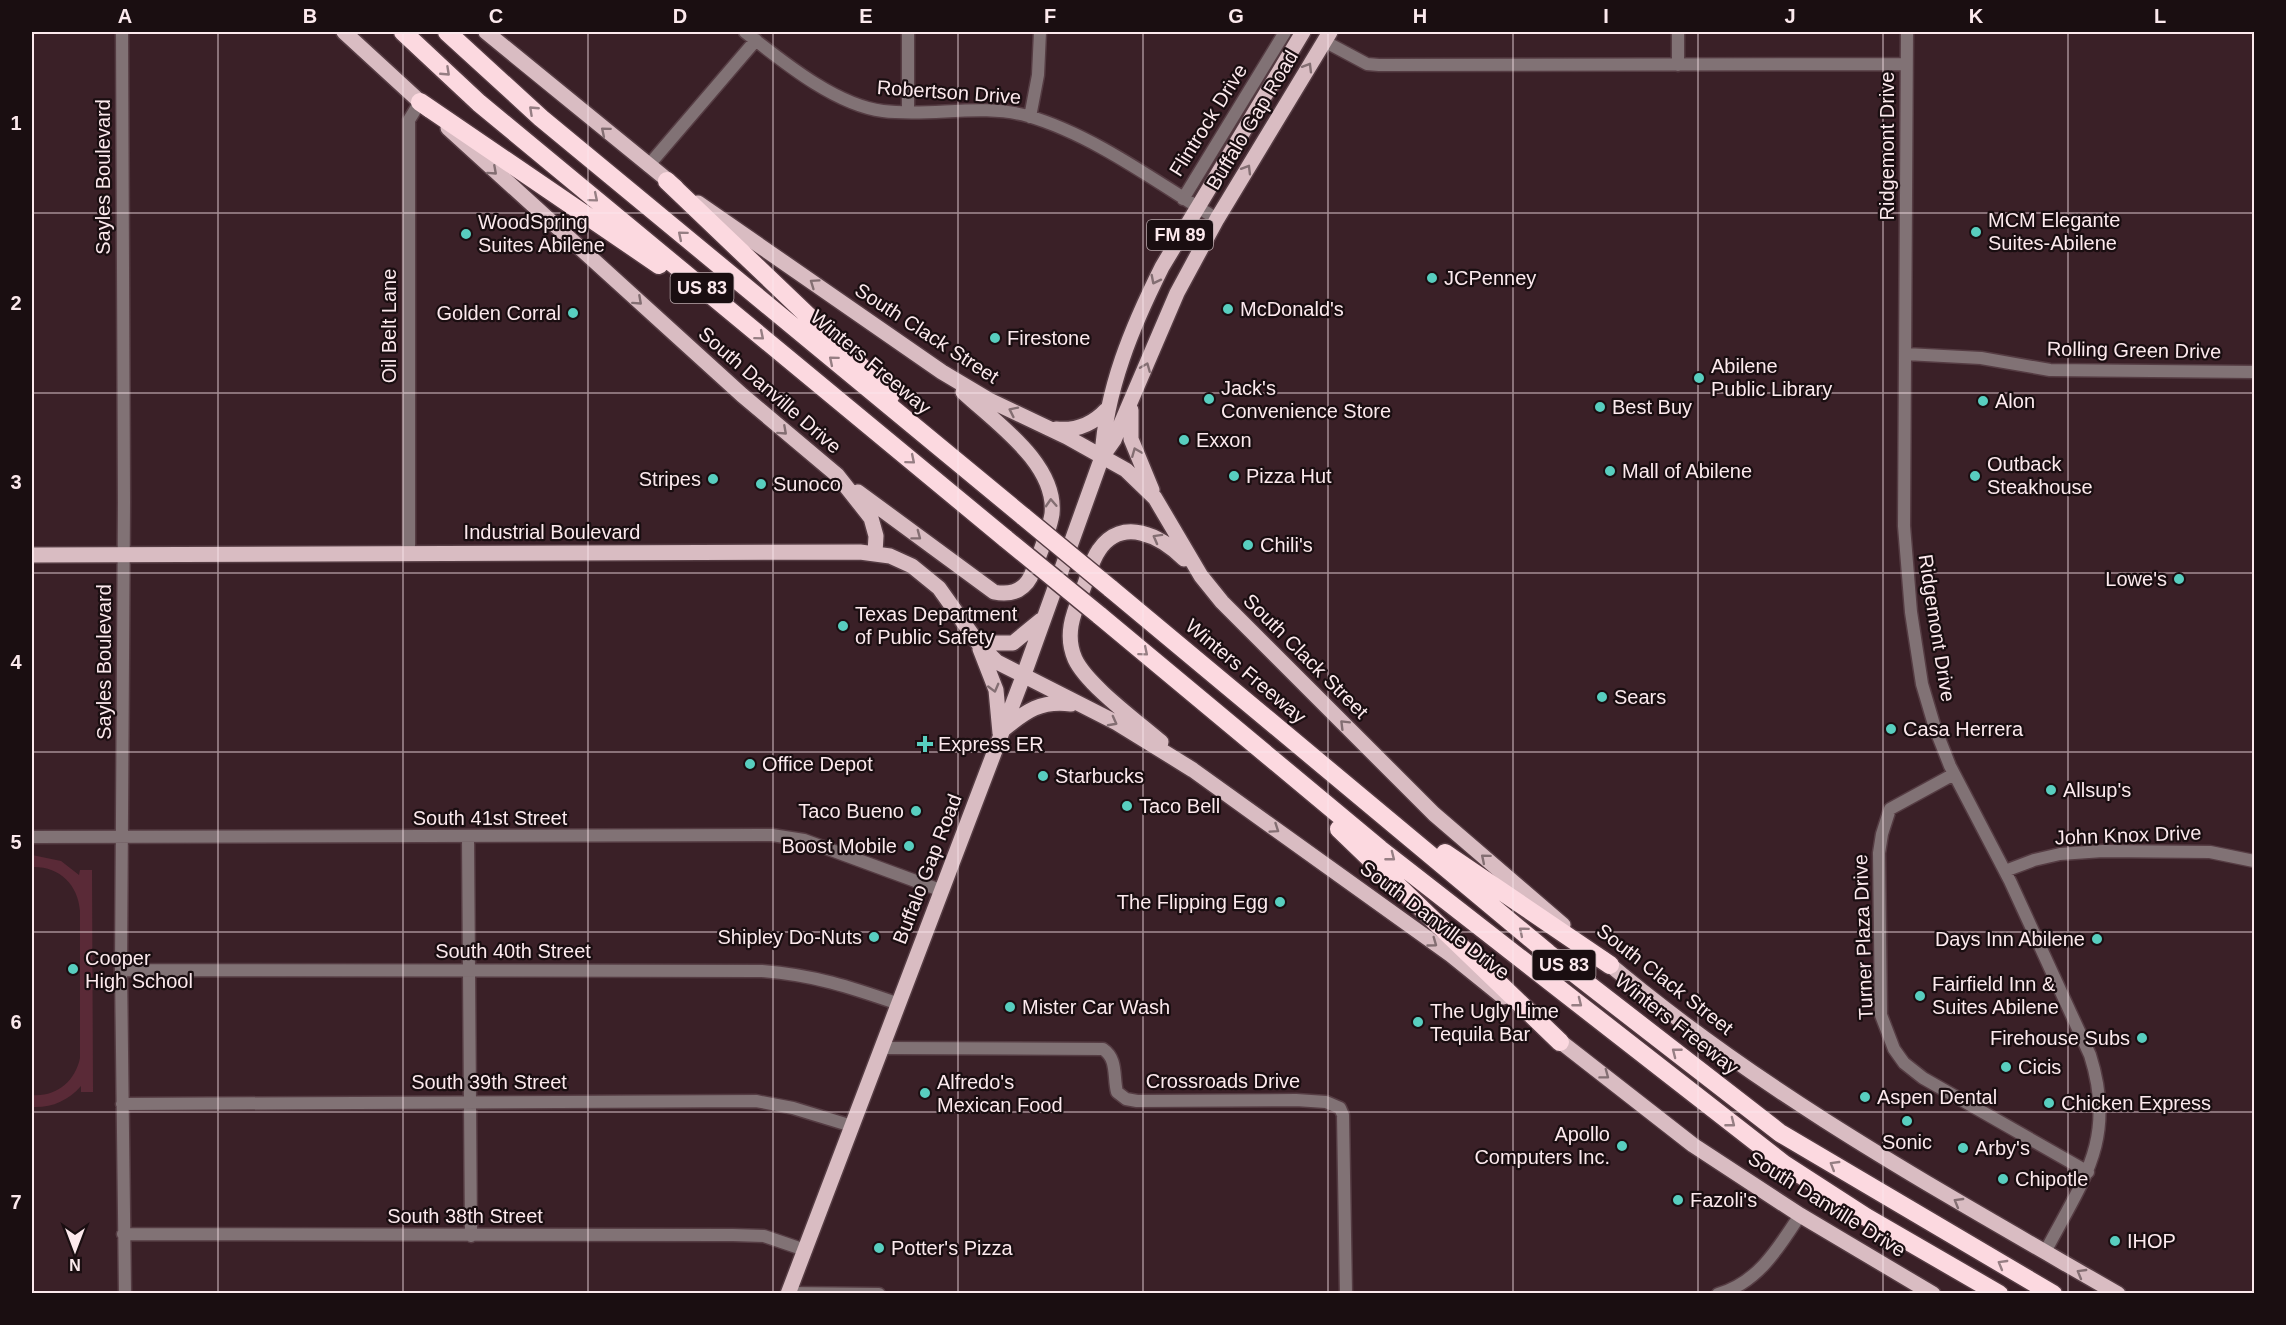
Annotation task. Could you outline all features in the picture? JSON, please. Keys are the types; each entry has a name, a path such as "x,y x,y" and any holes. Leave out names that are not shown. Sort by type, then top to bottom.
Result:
{"highway":[{"name":"US 83","path":"403,32 479,103 1380,849 1784,1164 1866,1217 1999,1293"},
{"name":"Winters Freeway","path":"447,32 542,118 1548,953 1780,1133 2053,1293"},
{"path":"420,102 585,216 734,314"},
{"path":"667,181 818,322 978,480"},
{"path":"1225,720 1560,1042"},
{"path":"1364,798 1610,965"}],"main road":[{"name":"South Danville Drive","path":"344,32 742,395 837,475 871,518 876,536 875,553"},
{"name":"South Clack Street","path":"486,32 667,181 942,372 989,400 1126,470 1155,498 1201,576 1222,602 1434,814 1610,965 1723,1052 1802,1107 1898,1168 2118,1293"},
{"name":"Buffalo Gap Road","path":"788,1293 1023,677 1102,457 1106,410 1124,351 1146,299 1197,207 1303,32"},
{"name":"Buffalo Gap Road","path":"1102,457 1114,440 1131,403 1177,293 1323,35"},
{"path":"837,475 986,587 1002,594 1011,593 1023,587 1032,573 1050,520 1051,501 1047,481 1029,454 942,372"},
{"path":"1131,403 1131,439 1155,498"},
{"path":"1049,429 1080,428 1096,421 1106,410"},
{"path":"1193,770 1083,671 1072,651 1069,630 1097,552 1108,538 1123,533 1150,534 1176,551 1201,576"},
{"name":"Industrial Boulevard","path":"32,555 875,553 902,561 930,579 978,643 997,662 1023,677"},
{"path":"1001,733 996,690 978,643 1013,643 1044,617"},
{"name":"South Danville Drive","path":"1023,677 1117,723 1193,770 1450,955 1693,1145 1800,1215 1933,1293"},
{"path":"1001,733 1029,708 1056,702 1081,706"}],"street":[{"name":"Sayles Boulevard","path":"122,32 124,555 121,970 124,1293"},
{"name":"Robertson Drive","path":"746,32 802,75 831,92 881,111 974,110 1007,112 1030,117 1090,143 1217,219"},
{"path":"908,32 908,112"},
{"path":"1030,117 1038,75 1040,32"},
{"name":"Flintrock Drive","path":"1183,199 1286,32"},
{"path":"1678,32 1678,65"},
{"name":"Ridgemont Drive","path":"1907,32 1904,526 1909,589 1922,684 1935,728 1954,774 2055,976 2098,1079 2102,1110 2095,1156 2045,1252"},
{"path":"1323,35 1367,64 1379,65 1906,64"},
{"path":"648,166 756,40"},
{"name":"Oil Belt Lane","path":"409,554 409,120 420,102"},
{"name":"Rolling Green Drive","path":"1906,354 1981,358 2050,370 2254,372"},
{"name":"Turner Plaza Drive","path":"1954,774 1890,810 1881,834 1879,853 1880,994 1886,1033 1904,1063 1923,1078 2088,1172"},
{"name":"South 41st Street","path":"32,837 468,838 772,835 804,840 940,890"},
{"path":"468,838 471,1236"},
{"name":"John Knox Drive","path":"2005,872 2034,860 2060,854 2099,852 2210,852 2254,861"},
{"name":"South 40th Street","path":"121,970 762,971 801,974 833,981 900,1004"},
{"name":"Crossroads Drive","path":"883,1048 1103,1049 1110,1054 1114,1066 1117,1092 1126,1099 1137,1101 1296,1100 1326,1102 1340,1108 1343,1115 1346,1293"},
{"name":"South 39th Street","path":"122,1104 756,1101 793,1108 852,1126"},
{"path":"1718,1293 1749,1280 1762,1267 1800,1215"},
{"name":"South 38th Street","path":"123,1234 744,1235 764,1236 805,1250"},
{"path":"788,1293 879,1293"}],"shaded area":[{"path":"32,855 61,861 79,875 80,870 92,870 93,1092 81,1092 81,1086 65,1100 39,1107 32,1107 32,1095 49,1093 63,1086 74,1074 80,1058 80,911 71,885 59,873 42,867 32,867"}],"place":[{"name":"MCM Elegante Suites-Abilene","path":"1976,232"},
{"name":"WoodSpring Suites Abilene","path":"466,234"},
{"name":"JCPenney","path":"1432,278"},
{"name":"McDonald's","path":"1228,309"},
{"name":"Golden Corral","path":"573,313"},
{"name":"Firestone","path":"995,338"},
{"name":"Abilene Public Library","path":"1699,378"},
{"name":"Jack's Convenience Store","path":"1209,399"},
{"name":"Alon","path":"1983,401"},
{"name":"Best Buy","path":"1600,407"},
{"name":"Exxon","path":"1184,440"},
{"name":"Mall of Abilene","path":"1610,471"},
{"name":"Pizza Hut","path":"1234,476"},
{"name":"Outback Steakhouse","path":"1975,476"},
{"name":"Stripes","path":"713,479"},
{"name":"Sunoco","path":"761,484"},
{"name":"Chili's","path":"1248,545"},
{"name":"Lowe's","path":"2179,579"},
{"name":"Texas Department of Public Safety","path":"843,626"},
{"name":"Sears","path":"1602,697"},
{"name":"Casa Herrera","path":"1891,729"},
{"name":"Express ER","path":"925,744"},
{"name":"Office Depot","path":"750,764"},
{"name":"Starbucks","path":"1043,776"},
{"name":"Allsup's","path":"2051,790"},
{"name":"Taco Bell","path":"1127,806"},
{"name":"Taco Bueno","path":"916,811"},
{"name":"Boost Mobile","path":"909,846"},
{"name":"The Flipping Egg","path":"1280,902"},
{"name":"Shipley Do-Nuts","path":"874,937"},
{"name":"Days Inn Abilene","path":"2097,939"},
{"name":"Cooper High School","path":"73,969"},
{"name":"Fairfield Inn & Suites Abilene","path":"1920,996"},
{"name":"Mister Car Wash","path":"1010,1007"},
{"name":"The Ugly Lime Tequila Bar","path":"1418,1022"},
{"name":"Firehouse Subs","path":"2142,1038"},
{"name":"Cicis","path":"2006,1067"},
{"name":"Alfredo's Mexican Food","path":"925,1093"},
{"name":"Aspen Dental","path":"1865,1097"},
{"name":"Chicken Express","path":"2049,1103"},
{"name":"Sonic","path":"1907,1121"},
{"name":"Apollo Computers Inc.","path":"1622,1146"},
{"name":"Arby's","path":"1963,1148"},
{"name":"Chipotle","path":"2003,1179"},
{"name":"Fazoli's","path":"1678,1200"},
{"name":"IHOP","path":"2115,1241"},
{"name":"Potter's Pizza","path":"879,1248"}]}
